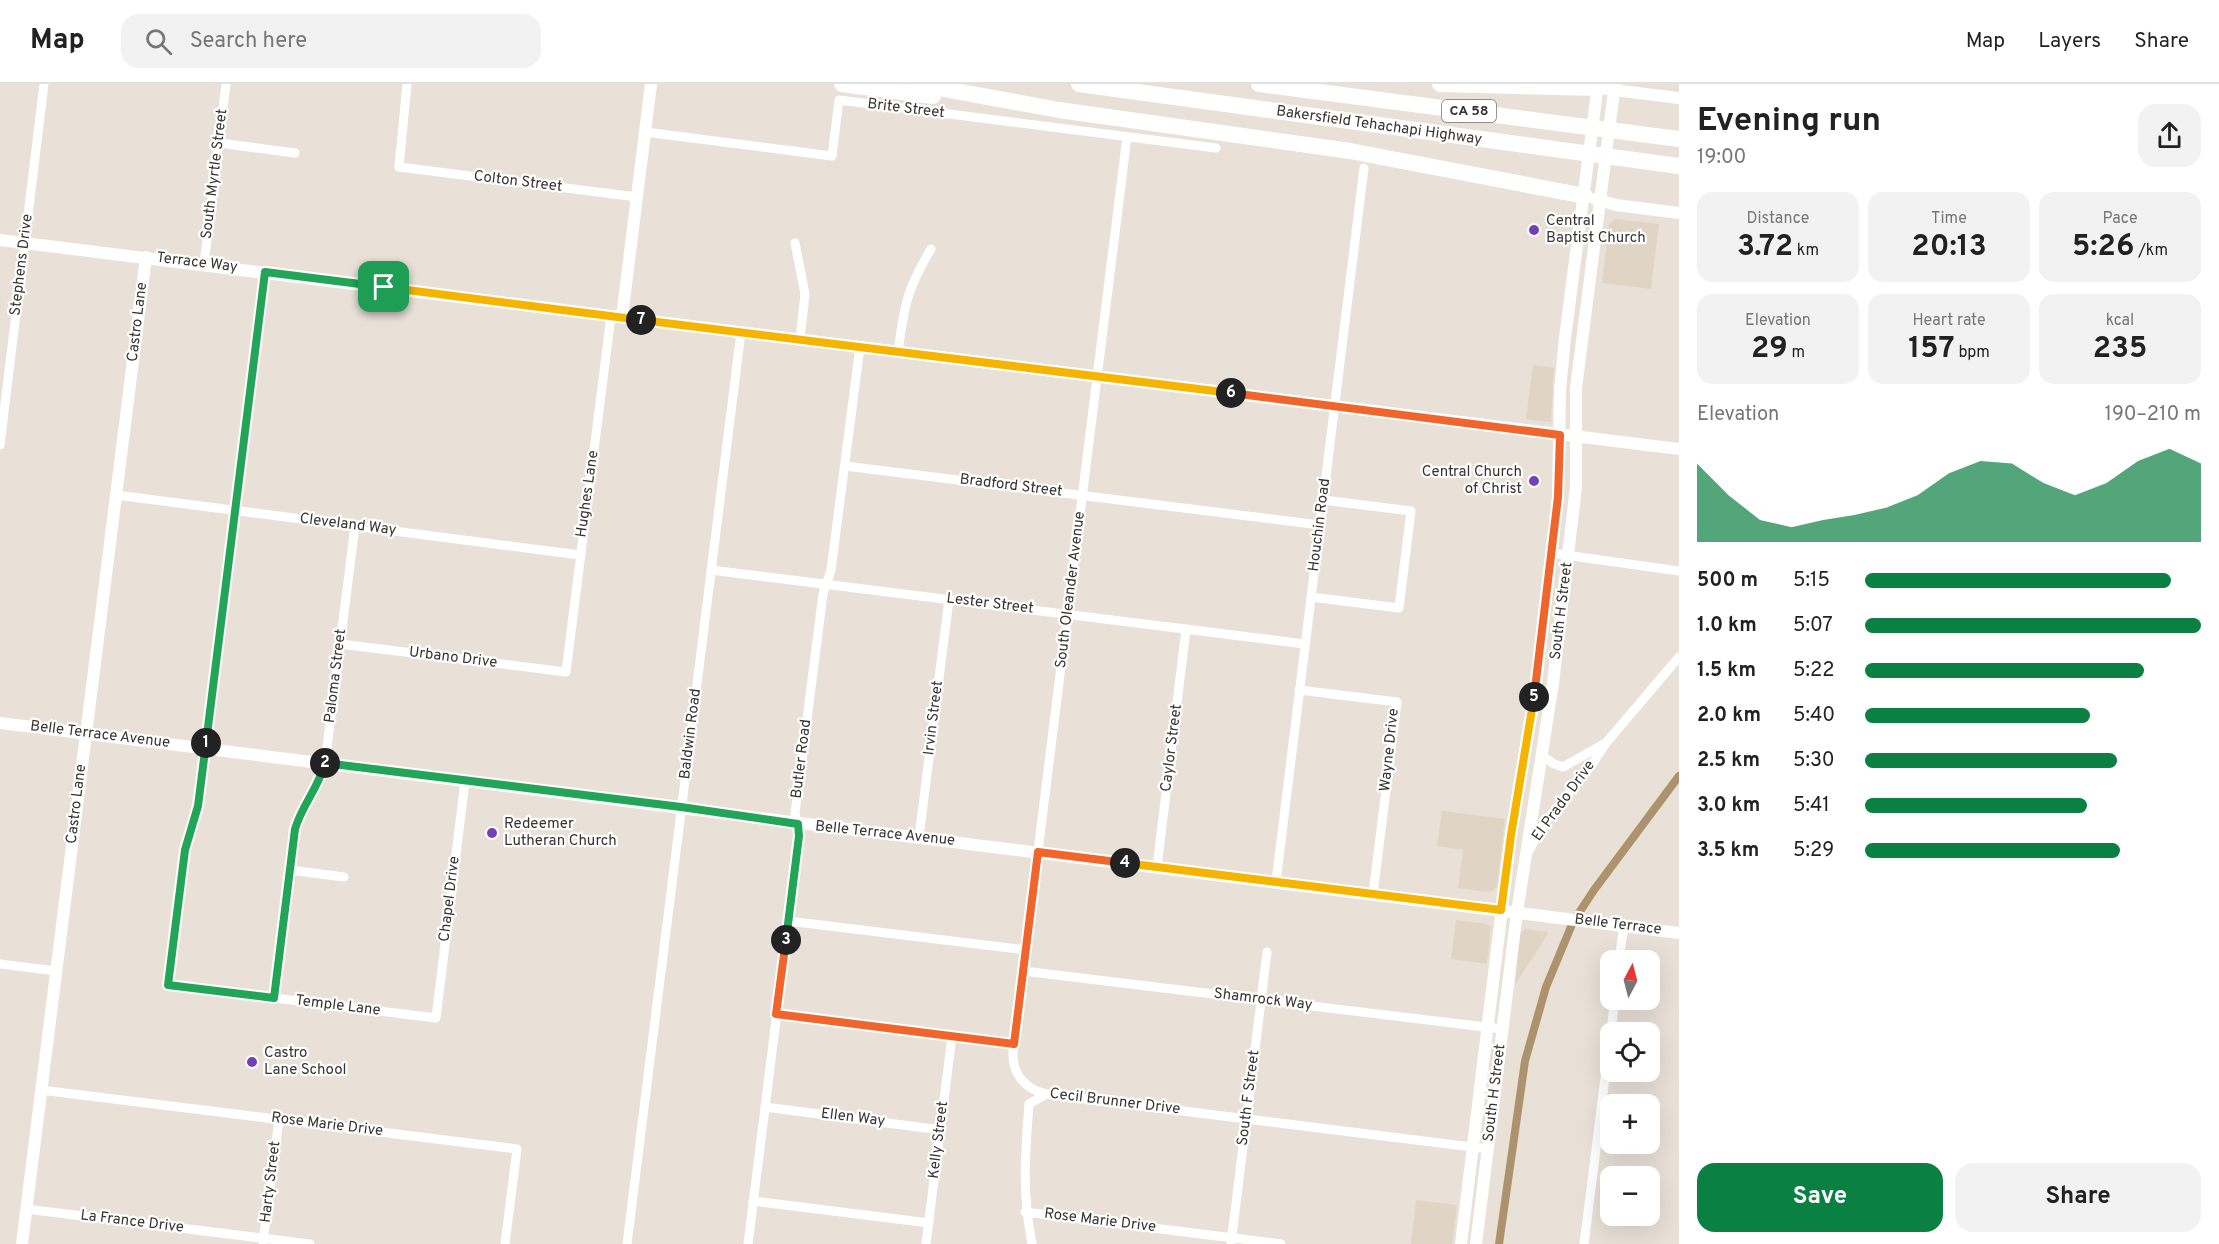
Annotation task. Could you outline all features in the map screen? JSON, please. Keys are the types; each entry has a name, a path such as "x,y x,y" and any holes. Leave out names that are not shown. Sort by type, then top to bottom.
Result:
{"highway":[{"path":"842,84 1001,106 1059,110"},
{"path":"917,84 1059,110 1350,151 1590,195"},
{"name":"Bakersfield Tehachapi Highway","path":"1079,84 1679,166"},
{"name":"Bakersfield Tehachapi Highway","path":"1259,84 1679,138"},
{"path":"1440,84 1604,89"}],"street":[{"name":"Stephens Drive","path":"0,445 44,84"},
{"name":"South Myrtle Street","path":"204,264 226,84"},
{"name":"Colton Street","path":"407,84 399,167 637,197"},
{"name":"Hughes Lane","path":"566,672 580,555 637,197 651,84"},
{"path":"1604,89 1679,98"},
{"name":"South H Street","path":"1476,1244 1517,912 1542,755 1576,487 1576,388 1590,195 1612,104 1604,89"},
{"name":"South H Street","path":"1461,1244 1501,910 1533,704 1558,497 1560,390 1565,338 1590,195 1604,89"},
{"name":"Brite Street","path":"645,132 832,156 839,100 1216,148"},
{"name":"South Oleander Avenue","path":"1014,1044 1127,137"},
{"path":"219,143 295,153"},
{"name":"Houchin Road","path":"1276,882 1365,168"},
{"path":"1590,195 1679,213"},
{"name":"Terrace Way","path":"0,240 1679,449"},
{"path":"795,243 805,294 800,339"},
{"path":"898,352 909,289 931,249"},
{"name":"Castro Lane","path":"22,1244 146,257"},
{"path":"206,748 265,272"},
{"name":"Baldwin Road","path":"627,1244 741,332"},
{"name":"Butler Road","path":"748,1244 799,836 795,813 823,594 831,570 860,347"},
{"name":"Bradford Street","path":"845,466 1320,525"},
{"name":"Cleveland Way","path":"116,495 580,555"},
{"path":"1311,597 1399,608 1411,511 1323,500"},
{"name":"Paloma Street","path":"274,998 298,818 318,785 325,763 355,526"},
{"path":"1551,553 1679,571"},
{"name":"Lester Street","path":"711,570 1305,644"},
{"name":"Irvin Street","path":"919,837 949,599"},
{"name":"Caylor Street","path":"1157,867 1186,629"},
{"name":"Urbano Drive","path":"340,644 566,672"},
{"name":"El Prado Drive","path":"1525,860 1544,823 1591,766 1606,743 1679,657"},
{"name":"Wayne Drive","path":"1299,690 1397,702 1374,894"},
{"name":"Belle Terrace Avenue","path":"0,723 1557,917"},
{"name":"El Prado Drive","path":"1542,755 1554,764 1563,767 1606,743"},
{"name":"Temple Lane","path":"206,748 198,806 185,850 168,985 436,1018"},
{"name":"Chapel Drive","path":"436,1018 465,781"},
{"path":"290,870 344,877"},
{"name":"Belle Terrace","path":"1557,917 1679,933"},
{"path":"788,921 1026,950"},
{"path":"1620,950 1624,925"},
{"name":"South F Street","path":"1232,1241 1268,952"},
{"path":"0,964 56,971"},
{"name":"Shamrock Way","path":"1023,971 1502,1029"},
{"path":"1584,1244 1614,1010"},
{"path":"776,1014 1014,1044"},
{"name":"Kelly Street","path":"926,1244 952,1036"},
{"name":"Cecil Brunner Drive","path":"1014,1044 1013,1058 1018,1076 1031,1089 1046,1094 1488,1149"},
{"name":"Rose Marie Drive","path":"41,1090 517,1149 505,1244"},
{"path":"1032,1244 1025,1212 1024,1172 1029,1104 1046,1094"},
{"name":"Ellen Way","path":"765,1107 941,1130"},
{"name":"Harty Street","path":"263,1241 279,1119"},
{"path":"753,1201 929,1223"},
{"name":"La France Drive","path":"26,1209 263,1241 310,1244"},
{"name":"Rose Marie Drive","path":"1025,1212 1232,1241 1281,1244"}],"shaded area":[{"path":"1615,219 1659,224 1651,289 1602,283 1609,224"},
{"path":"1533,365 1554,368 1551,422 1526,419"},
{"path":"1442,811 1505,819 1497,886 1494,890 1489,892 1458,888 1463,850 1437,846"},
{"path":"1456,920 1486,924 1491,927 1487,964 1451,959"},
{"path":"1525,929 1549,932 1515,985 1519,934"},
{"path":"1416,1200 1457,1205 1452,1244 1411,1244"}],"waterway":[{"path":"1499,1244 1525,1061 1546,987 1573,922 1594,890 1679,776"}],"place":[{"name":"Central Baptist Church","path":"1534,230"},
{"name":"Central Church of Christ","path":"1534,481"},
{"name":"Redeemer Lutheran Church","path":"492,833"},
{"name":"Castro Lane School","path":"252,1062"}],"route":[{"path":"265,272 384,287 1560,435 1558,497 1535,693 1517,794 1501,910 1038,852 1014,1044 776,1014 799,836 798,824 681,807 325,763 318,785 298,818 295,829 274,998 168,985 185,850 198,806 265,272"}]}
